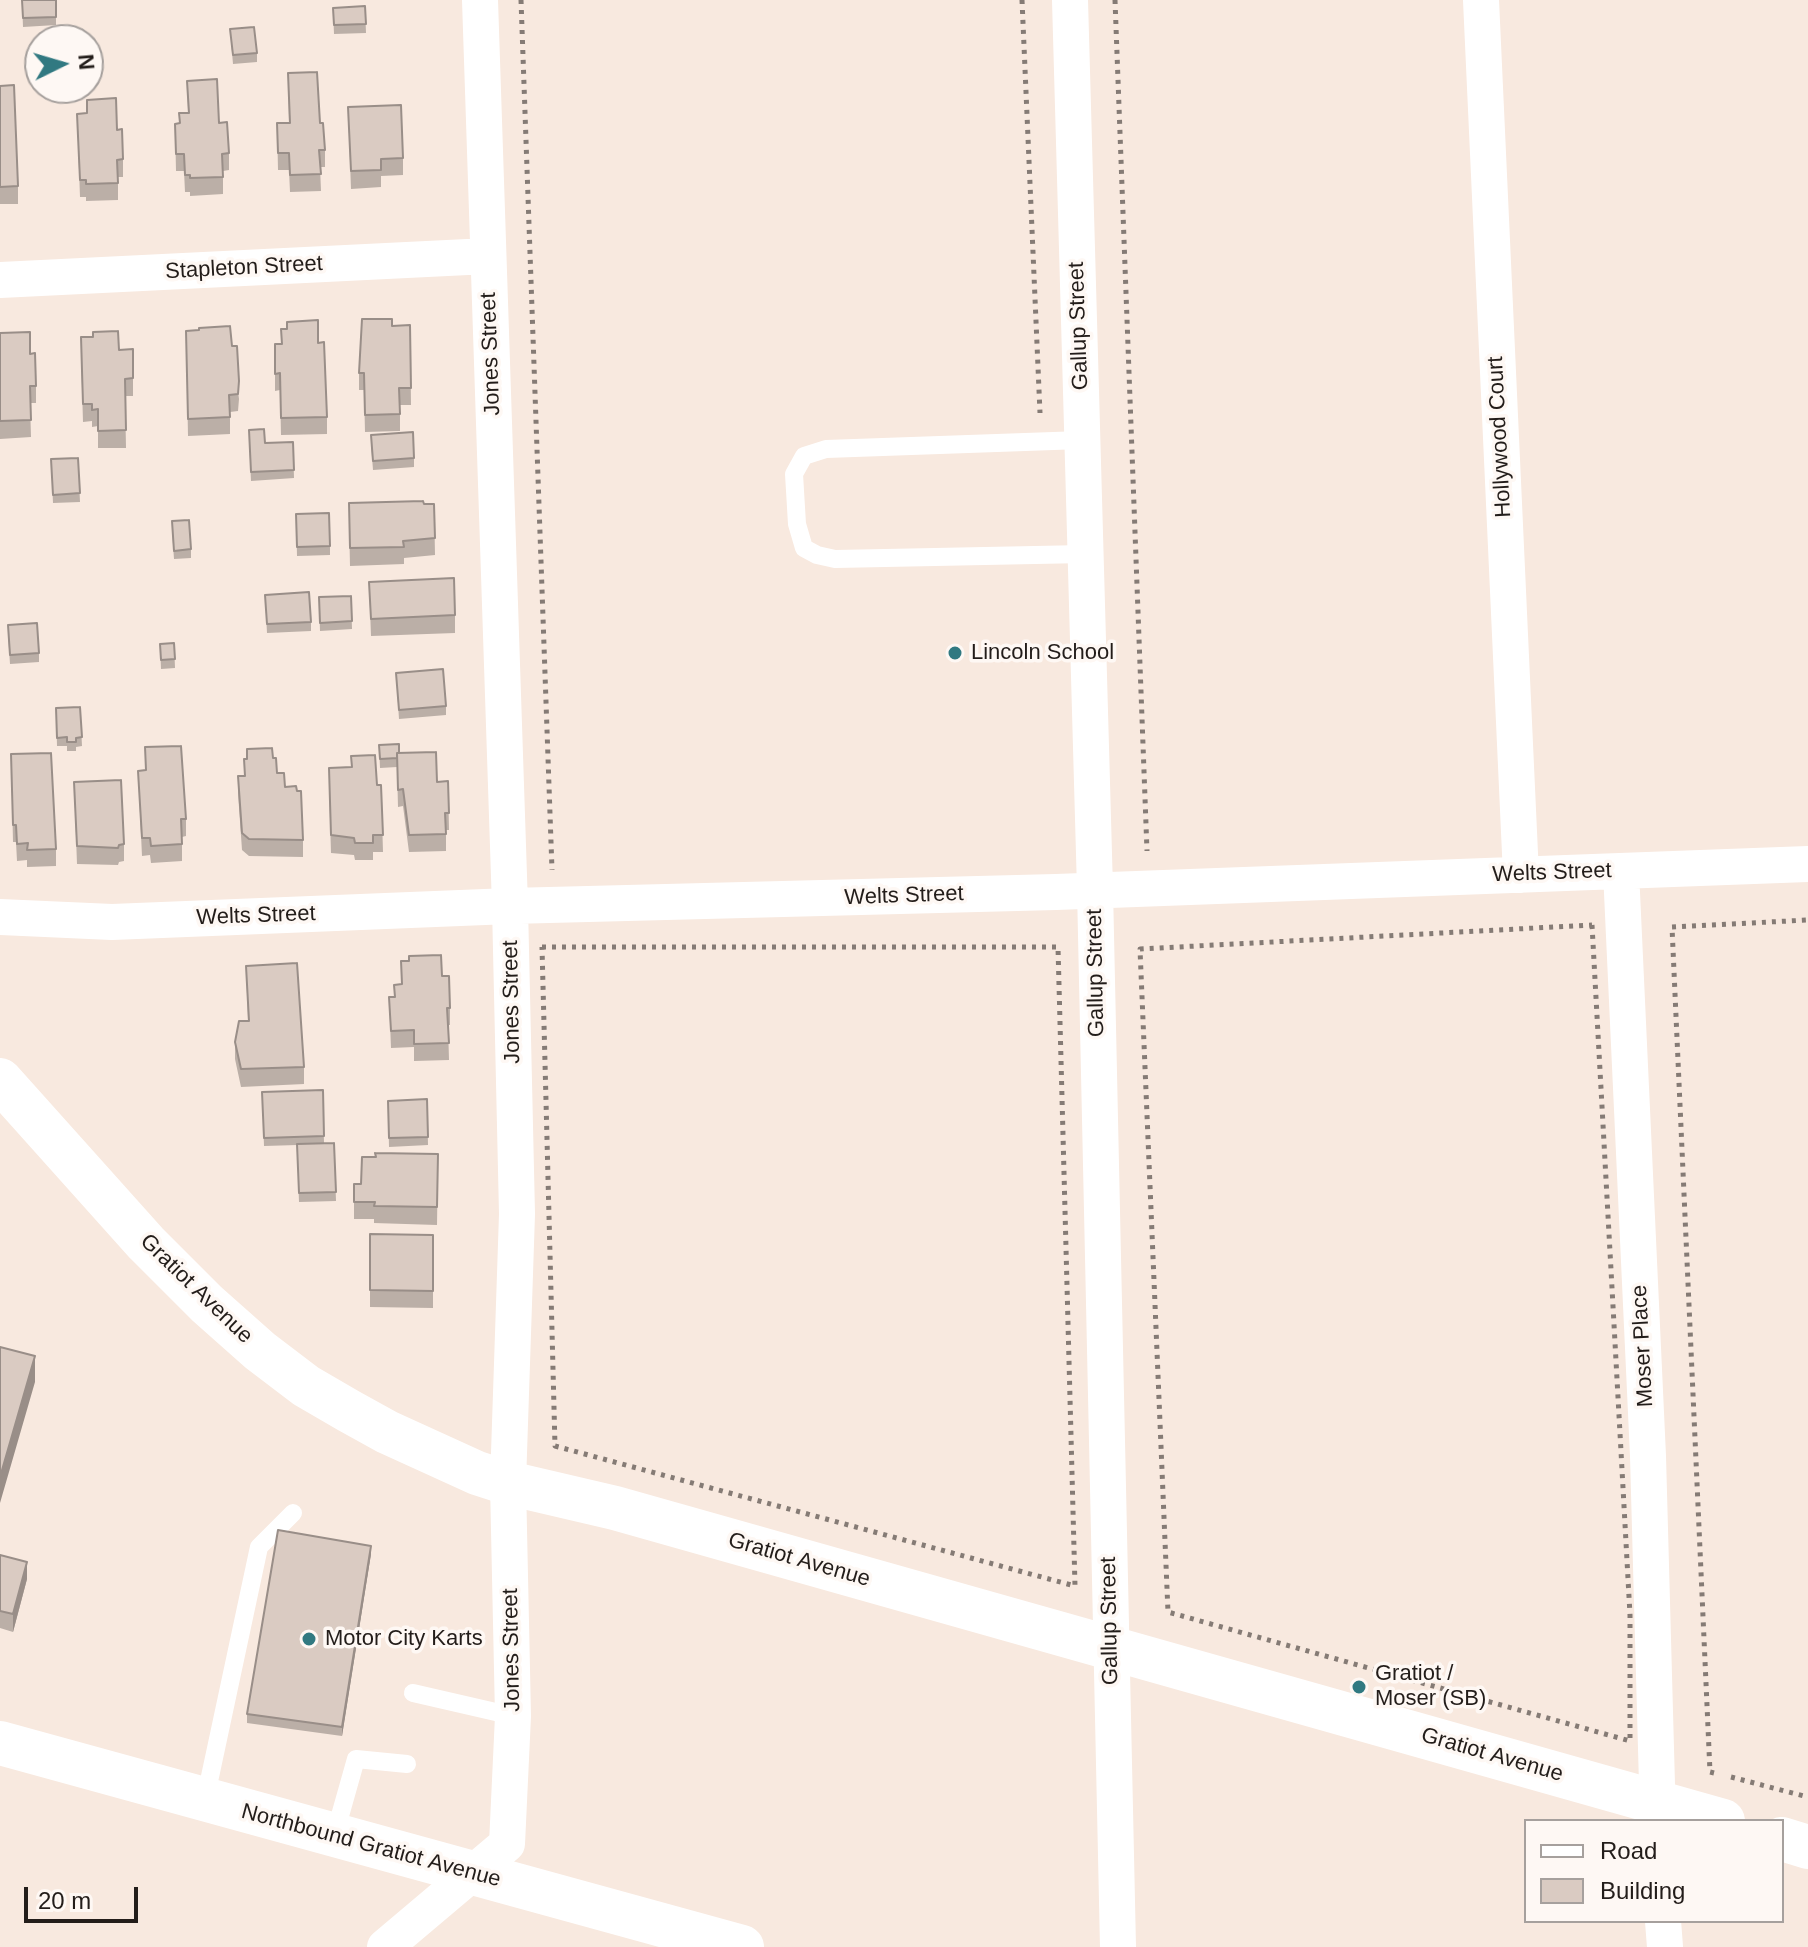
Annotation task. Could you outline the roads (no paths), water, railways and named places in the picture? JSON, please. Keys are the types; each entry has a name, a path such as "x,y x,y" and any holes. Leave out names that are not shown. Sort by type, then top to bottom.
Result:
{"main road":[{"name":"Gratiot Avenue","path":"0,1080 146,1243 260,1351 306,1386 374,1425 477,1473 615,1508 1110,1648 1657,1811 1710,1819"},
{"name":"Northbound Gratiot Avenue","path":"0,1743 473,1874 698,1941 742,1947"},
{"path":"1784,1840 1808,1847"}],"street":[{"name":"Jones Street","path":"385,1947 507,1844 513,1716 508,1483 517,1214 480,0"},
{"name":"Gallup Street","path":"1070,0 1095,889 1118,1947"},
{"name":"Hollywood Court","path":"1481,0 1521,875"},
{"name":"Stapleton Street","path":"0,280 488,256"},
{"name":"Welts Street","path":"0,917 112,922 1808,864"},
{"name":"Moser Place","path":"1621,871 1648,1456 1657,1811"},
{"path":"1663,1923 1665,1947"}],"lane":[{"path":"1082,440 826,449 804,456 794,474 797,524 804,548 817,555 835,559 1085,554"},
{"path":"205,1800 259,1547 293,1513"},
{"path":"413,1693 513,1716"},
{"path":"334,1837 356,1759 407,1764"}],"place":[{"name":"Lincoln School","path":"955,653"},
{"name":"Motor City Karts","path":"309,1639"},
{"name":"Gratiot / Moser (SB)","path":"1359,1687"}]}
